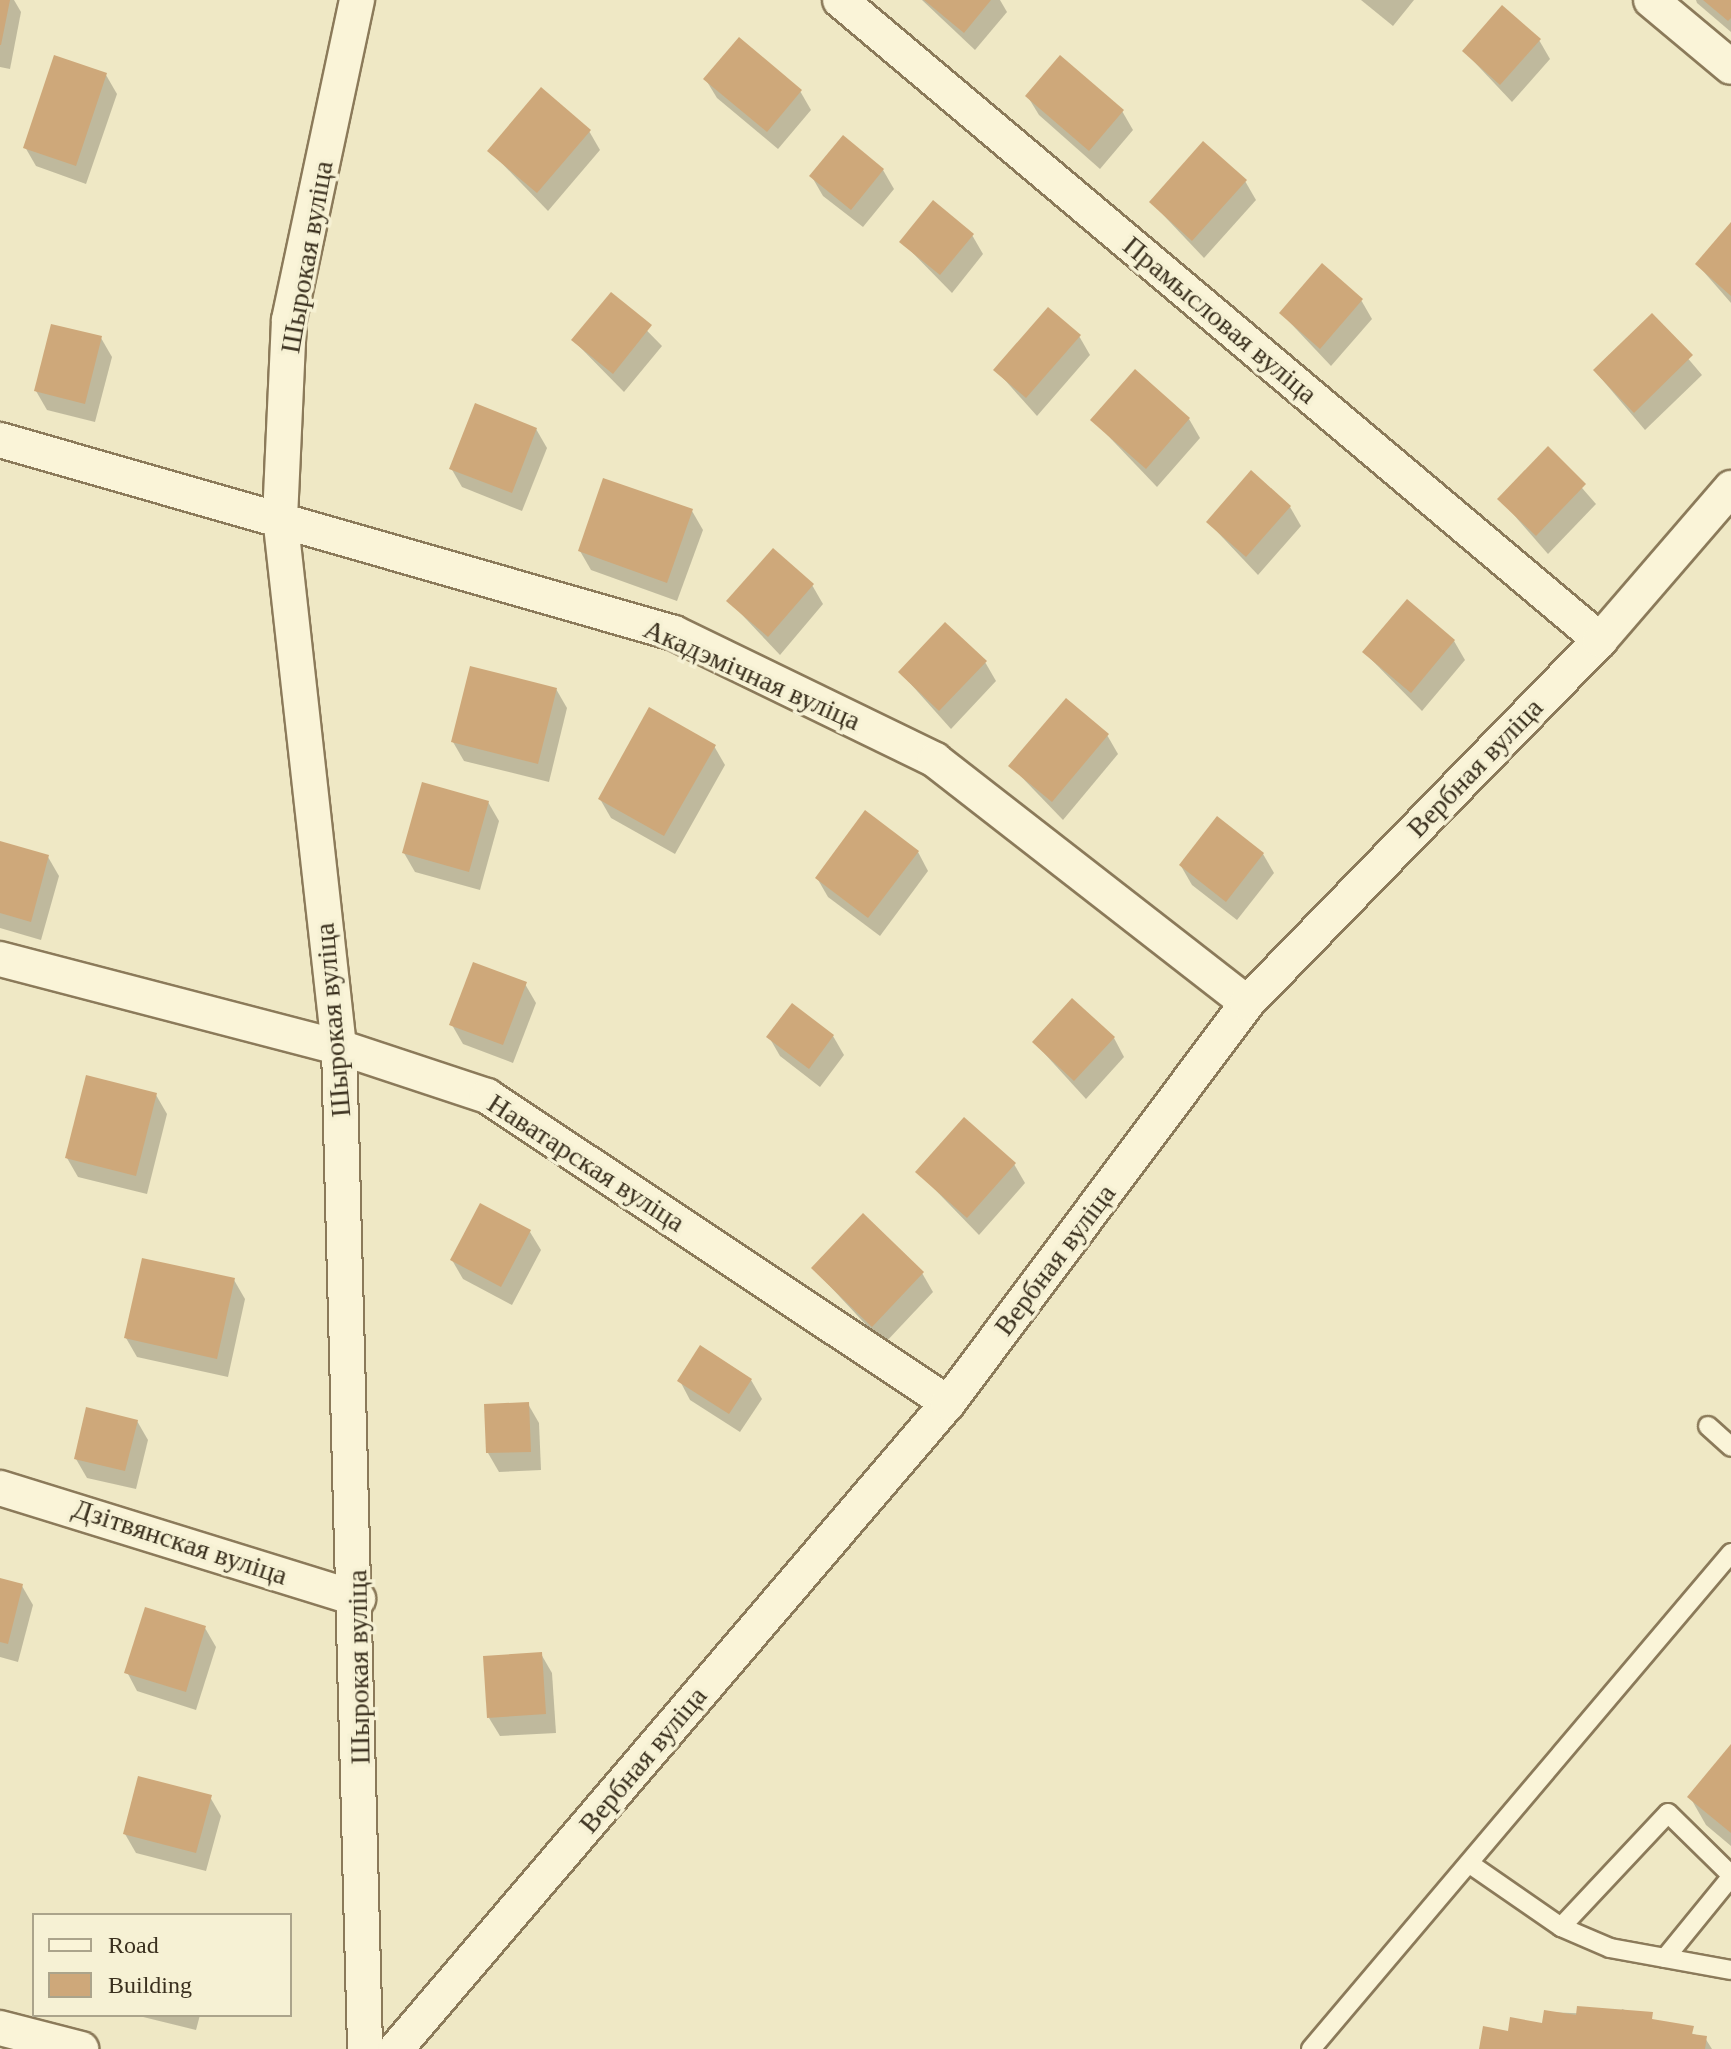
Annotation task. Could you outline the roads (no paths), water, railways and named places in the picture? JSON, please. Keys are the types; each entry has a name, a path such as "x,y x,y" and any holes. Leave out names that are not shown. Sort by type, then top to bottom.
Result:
{"street":[{"name":"Шырокая вуліца","path":"357,0 289,320 280,516 339,1047 358,1599 365,2049"},
{"name":"Прамысловая вуліца","path":"840,0 1600,640"},
{"path":"1651,0 1731,67"},
{"name":"Акадэмічная вуліца","path":"0,440 280,516 674,633 935,760 1247,1003"},
{"name":"Вербная вуліца","path":"396,2049 948,1403 1247,1003 1600,640 1731,488"},
{"name":"Наватарская вуліца","path":"0,959 339,1047 487,1096 948,1403"},
{"name":"Дзітвянская вуліца","path":"0,1488 358,1599"},
{"path":"0,2028 81,2049"}],"lane":[{"path":"1708,1426 1731,1447"},
{"path":"1311,2049 1731,1553"},
{"path":"1561,1927 1668,1813 1731,1876 1665,1958"},
{"path":"1470,1864 1561,1927 1610,1948 1731,1970"}]}
